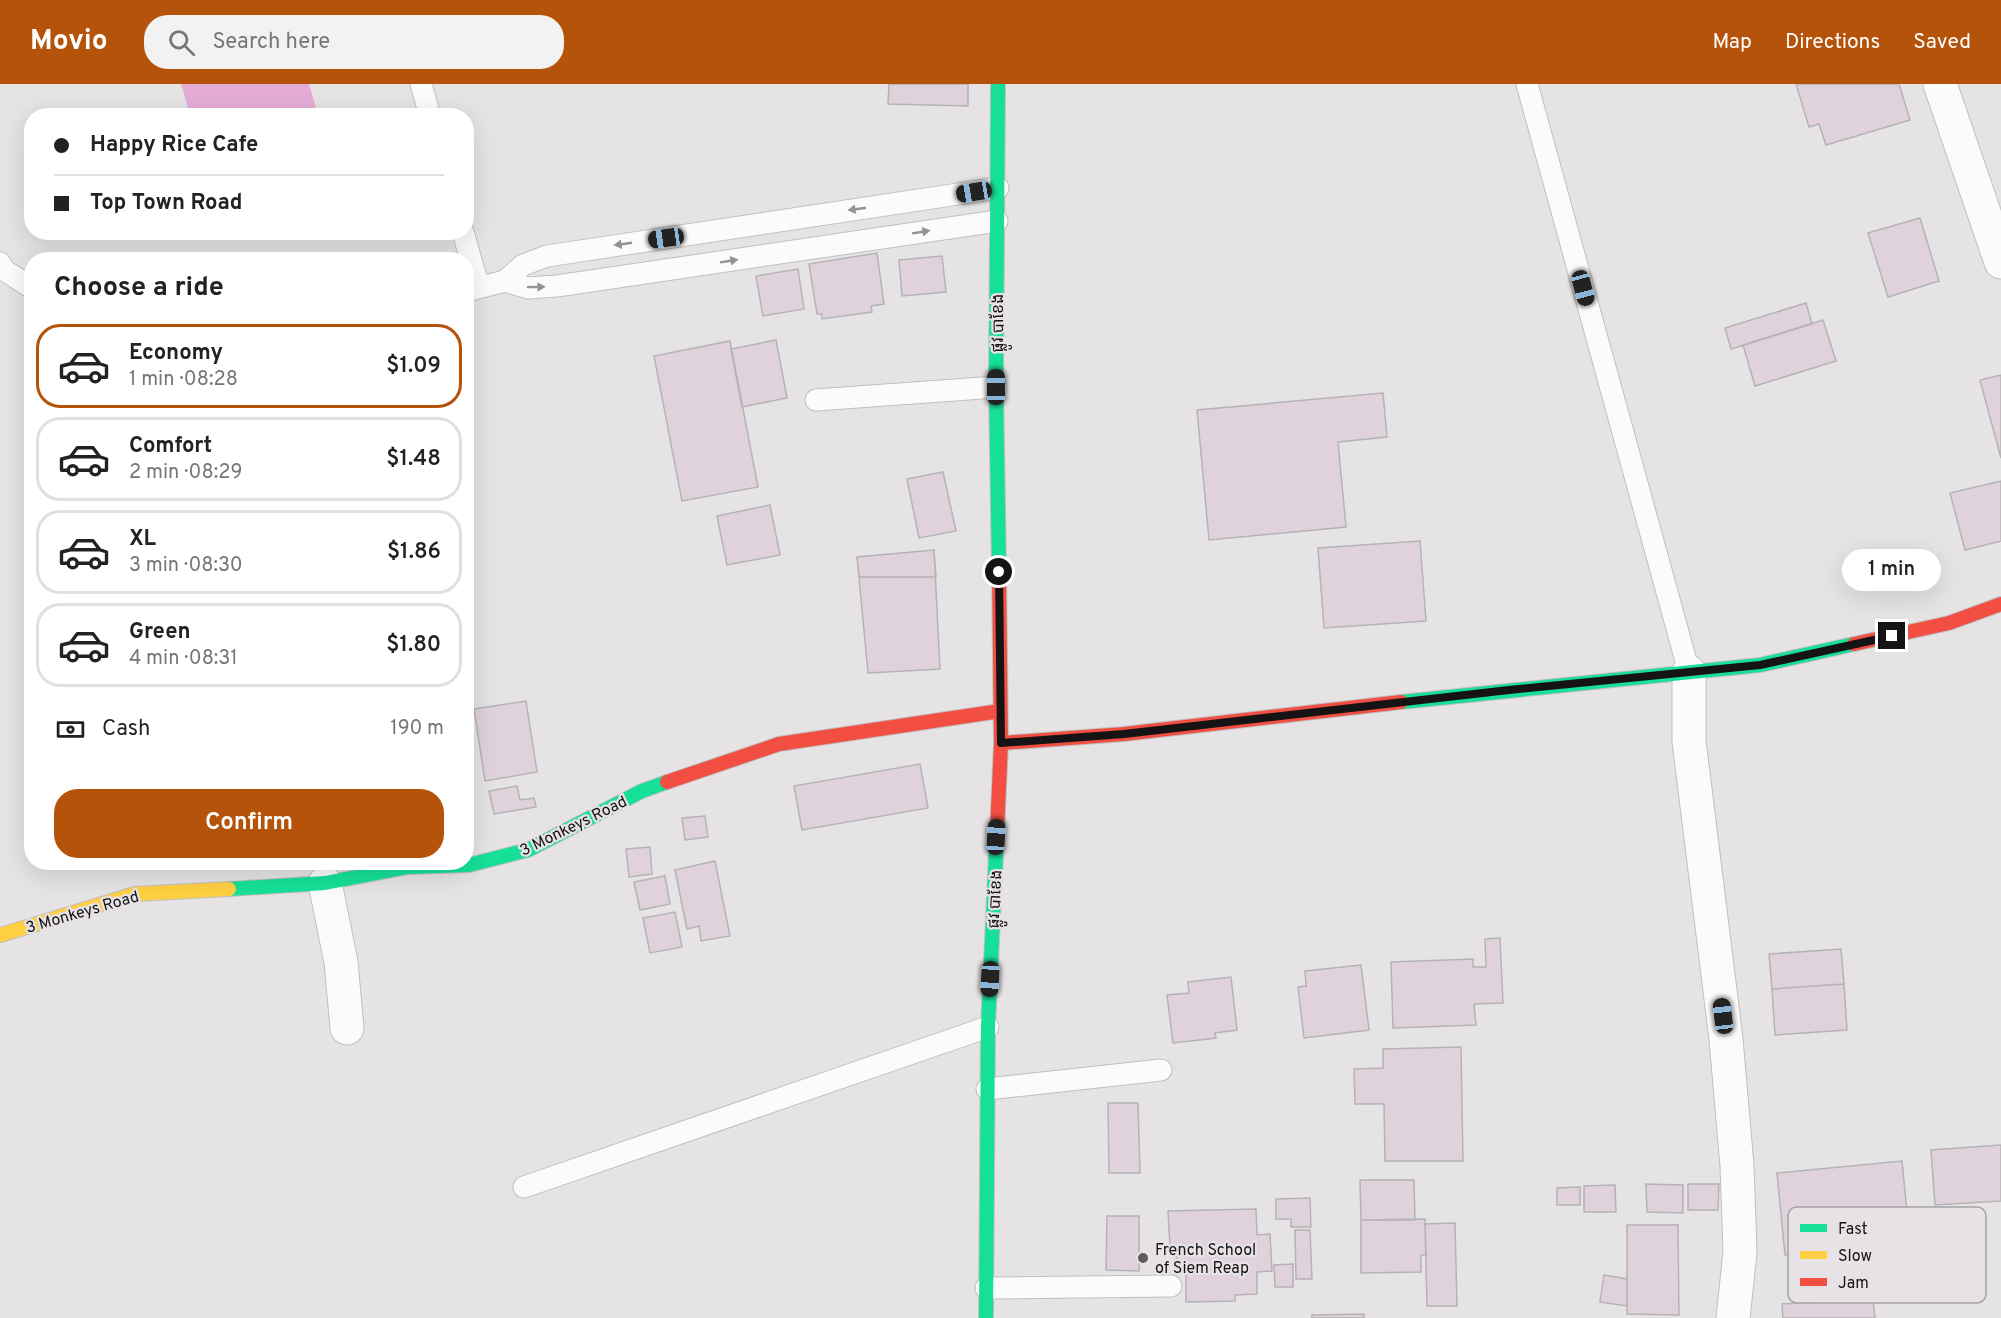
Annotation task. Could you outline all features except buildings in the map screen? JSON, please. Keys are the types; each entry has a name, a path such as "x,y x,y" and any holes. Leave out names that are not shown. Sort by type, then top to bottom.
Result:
{"street":[{"name":"ផ្លូវ បាខែង","path":"986,1318 988,1027 1001,743 996,387 998,84"},
{"path":"1940,84 2001,262"},
{"path":"1001,743 1124,734 1509,690 1760,665 1949,623 2001,604"},
{"path":"1689,672 1689,741 1726,1039 1737,1166 1740,1252 1733,1318"},
{"name":"3 Monkeys Road","path":"474,864 528,850 642,791 779,744 1000,711"},
{"name":"3 Monkeys Road","path":"0,935 135,894 325,883 385,870"},
{"path":"325,883 341,962 347,1028"}],"lane":[{"path":"421,84 428,108"},
{"path":"1527,84 1689,672"},
{"path":"474,289 505,281 523,265 547,256 998,188"},
{"path":"505,281 528,288 557,286 997,220"},
{"path":"0,263 4,270 24,283"},
{"path":"816,400 996,387"},
{"path":"524,1187 988,1027"},
{"path":"987,1089 1161,1070"},
{"path":"986,1288 1171,1286"}],"shaded area":[{"path":"181,84 309,84 316,108 188,108"}],"traffic: fast":[{"path":"998,84 996,387 999,569"},
{"path":"1401,702 1760,665 1854,644"},
{"path":"474,864 528,850 642,791 667,782"},
{"path":"986,1318 988,1027 997,832"},
{"path":"229,889 325,883 392,870"}],"traffic: slow":[{"path":"0,935 135,894 229,889"}],"traffic: jam":[{"path":"997,832 1001,743 999,569"},
{"path":"1854,644 1949,623 2001,604"},
{"path":"1001,743 1124,734 1401,702"},
{"path":"667,782 779,744 1000,711"}],"place":[{"name":"French School of Siem Reap","path":"1143,1258"}],"route":[{"path":"999,572 1001,743 1124,734 1509,690 1760,665 1892,636"}]}
